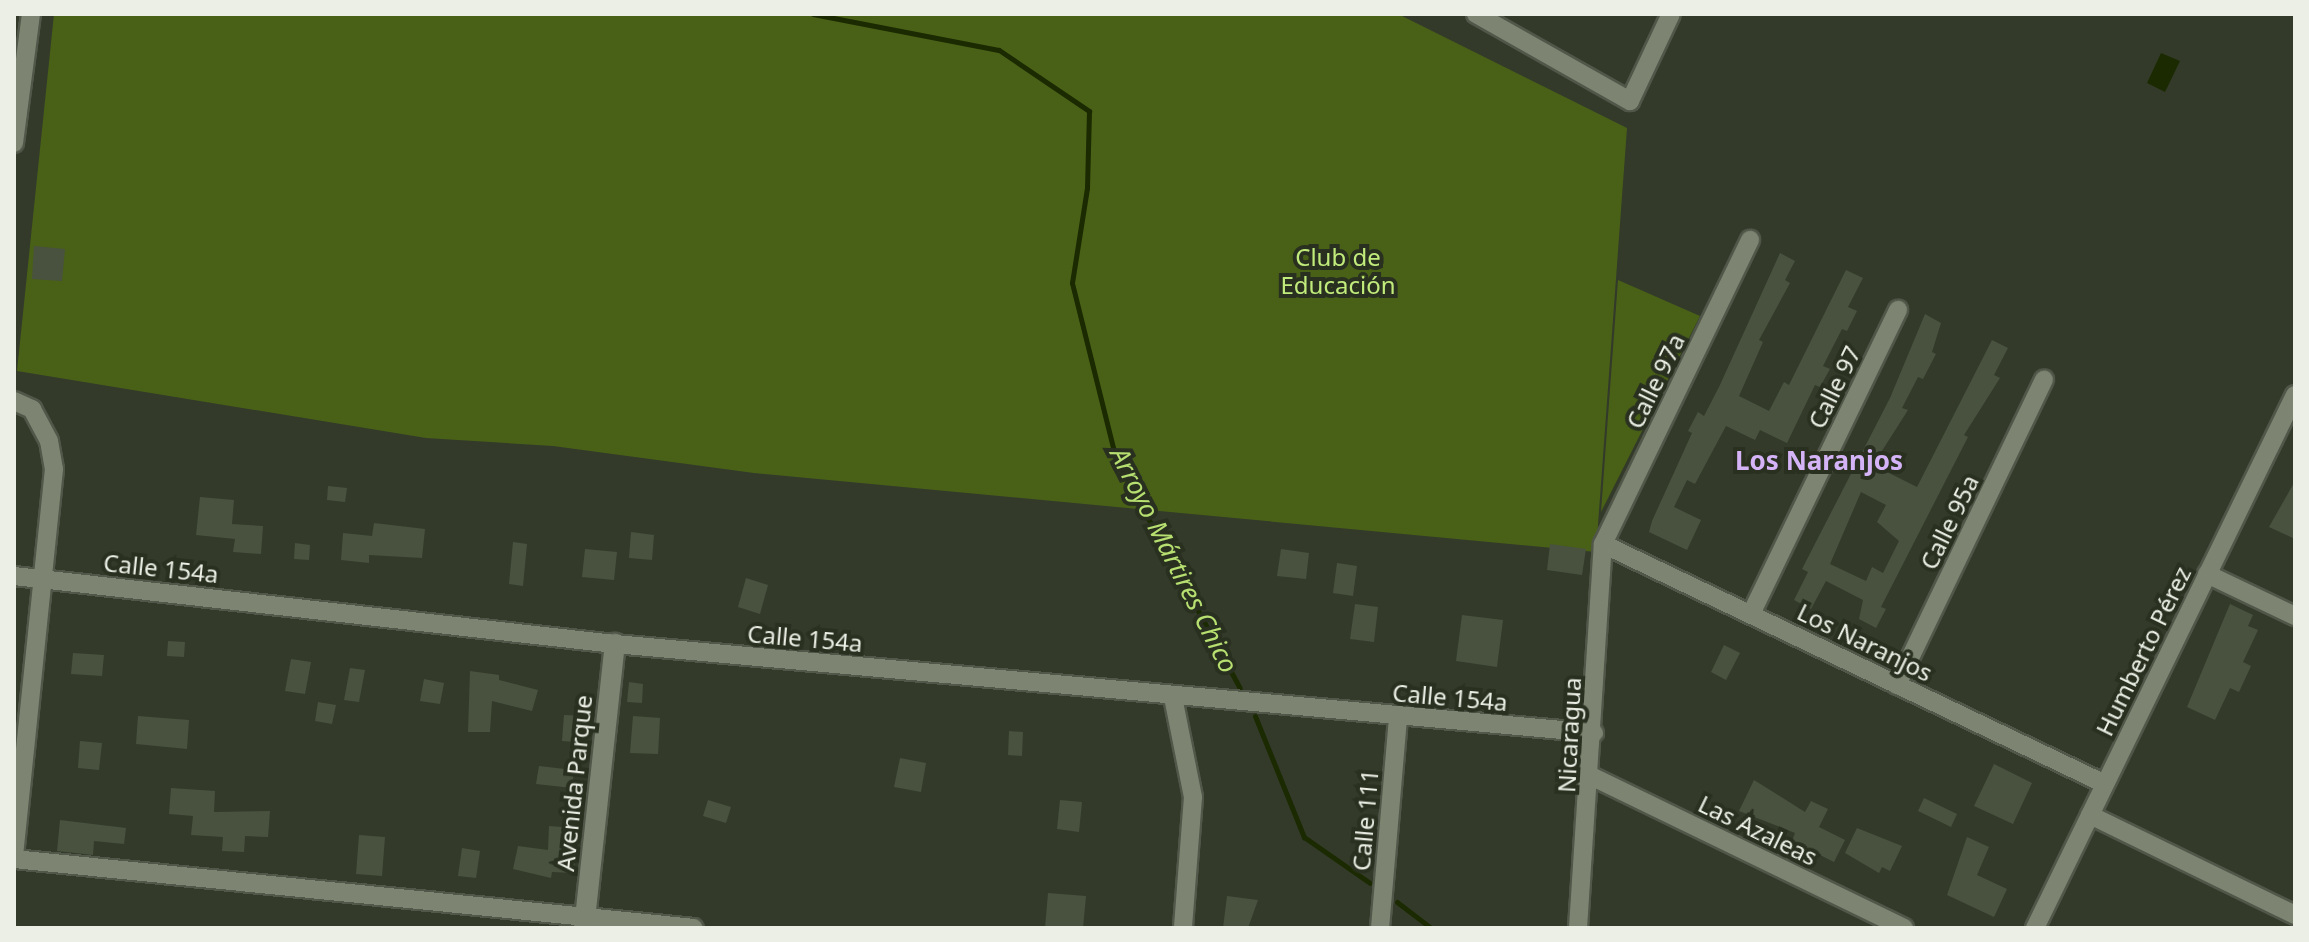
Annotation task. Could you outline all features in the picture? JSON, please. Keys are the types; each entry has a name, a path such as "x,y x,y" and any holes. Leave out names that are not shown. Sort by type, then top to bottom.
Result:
{"street":[{"path":"14,143 17,97 31,14"},
{"path":"1476,14 1630,101 1671,14"},
{"name":"Calle 97a","path":"1603,544 1750,240"},
{"name":"Calle 97","path":"1751,614 1898,310"},
{"name":"Calle 95a","path":"1897,685 2044,380"},
{"name":"Humberto Pérez","path":"2035,928 2295,395"},
{"path":"14,401 32,409 49,441 54,469 14,857 584,923 694,928"},
{"name":"Los Naranjos","path":"1603,544 2105,784"},
{"name":"Nicaragua","path":"1578,928 1594,733 1603,544"},
{"path":"2207,574 2295,616"},
{"name":"Calle 154a","path":"14,576 615,644 1594,733"},
{"name":"Avenida Parque","path":"584,923 615,644"},
{"path":"1173,697 1193,797 1183,928"},
{"name":"Calle 111","path":"1380,928 1398,716"},
{"name":"Las Azaleas","path":"1591,776 1904,928"},
{"path":"2090,815 2295,915"}],"green space":[{"name":"Club de Educación","path":"54,14 1398,14 1627,128 1596,552 754,473 553,446 426,438 17,371"},
{"path":"1618,280 1700,316 1601,512"}],"shaded area":[{"path":"2161,53 2180,61 2165,92 2147,83"}],"building":[{"path":"34,246 65,249 62,281 32,279"},
{"path":"1780,253 1795,261 1785,280 1790,283 1759,340 1763,342 1739,396 1769,411 1784,382 1789,385 1846,270 1863,278 1848,307 1857,311 1847,331 1842,329 1823,366 1830,369 1820,387 1815,385 1787,443 1760,430 1755,440 1726,426 1695,484 1687,480 1674,507 1701,520 1687,550 1649,532 1652,521 1692,433 1688,431 1698,412 1704,416 1719,387"},
{"path":"1925,314 1941,323 1932,352 1936,354 1923,379 1918,377 1902,408 1908,410 1873,465 1917,487 1992,340 2008,348 1994,375 2000,378 1964,435 1968,437 1881,607 1886,609 1876,628 1859,619 1863,600 1826,581 1811,609 1794,600 1808,572 1802,569 1890,398","holes":["1861,492 1886,505 1877,522 1899,541 1883,573 1872,567 1866,581 1830,564"]},
{"path":"2295,481 2295,539 2269,527"},
{"path":"328,486 347,488 345,502 327,500"},
{"path":"200,497 234,500 232,524 263,526 261,554 233,552 235,539 196,535"},
{"path":"374,523 425,529 422,558 369,555 369,563 341,560 343,533 372,536"},
{"path":"631,532 654,535 652,560 629,558"},
{"path":"513,542 527,544 523,586 509,584"},
{"path":"295,543 310,545 309,560 294,559"},
{"path":"1550,544 1586,549 1582,575 1547,570"},
{"path":"585,549 617,552 614,580 582,577"},
{"path":"1281,549 1309,553 1306,579 1277,576"},
{"path":"1337,563 1357,566 1353,596 1333,593"},
{"path":"746,578 768,585 760,614 738,607"},
{"path":"1355,604 1378,607 1374,642 1350,639"},
{"path":"2230,604 2253,615 2248,626 2258,630 2243,662 2251,666 2239,692 2230,688 2215,720 2187,707"},
{"path":"1462,615 1503,620 1497,667 1456,661"},
{"path":"168,641 185,642 184,657 167,656"},
{"path":"1724,645 1740,653 1726,680 1711,672"},
{"path":"73,653 104,655 102,676 71,674"},
{"path":"291,659 311,662 305,694 285,691"},
{"path":"350,668 365,670 359,702 344,700"},
{"path":"470,671 499,675 499,680 538,690 532,711 492,701 490,732 468,732"},
{"path":"424,679 444,683 440,704 420,701"},
{"path":"629,682 643,684 642,703 627,702"},
{"path":"318,702 336,705 332,724 315,721"},
{"path":"564,715 588,716 587,743 562,741"},
{"path":"138,716 189,720 187,749 136,744"},
{"path":"633,716 660,718 658,754 630,753"},
{"path":"1009,731 1023,732 1022,756 1008,755"},
{"path":"80,741 102,743 99,770 78,768"},
{"path":"900,758 926,763 921,792 894,787"},
{"path":"1994,764 2032,783 2013,824 1974,806"},
{"path":"539,766 574,770 572,788 536,784"},
{"path":"1754,780 1805,812 1811,801 1828,809 1819,827 1845,840 1834,862 1792,841 1795,833 1739,811"},
{"path":"171,788 215,791 214,812 270,811 268,837 245,836 244,852 222,851 223,837 191,835 193,816 169,814"},
{"path":"1924,798 1957,814 1951,827 1918,811"},
{"path":"708,800 731,807 726,823 703,816"},
{"path":"1060,800 1082,802 1079,832 1057,829"},
{"path":"60,820 126,828 124,844 94,841 93,855 57,851"},
{"path":"549,826 562,827 561,858 575,859 574,873 552,872 551,878 513,869 518,846 548,850"},
{"path":"1857,828 1902,846 1890,871 1882,867 1879,873 1845,853"},
{"path":"359,835 385,837 382,876 356,874"},
{"path":"1967,837 1989,847 1977,875 2007,889 1994,917 1947,895"},
{"path":"462,848 480,851 476,878 458,876"},
{"path":"1048,893 1086,896 1083,928 1045,928"},
{"path":"1227,896 1258,900 1248,928 1223,928"}],"waterway":[{"name":"Arroyo Mártires Chico","path":"813,14 999,50 1089,111 1087,188 1072,283 1116,459 1240,688"},
{"name":"Arroyo Mártires Chico","path":"1255,716 1304,837 1370,883"},
{"name":"Arroyo Mártires Chico","path":"1397,902 1431,928"}],"district":[{"name":"Los Naranjos","path":"1819,461"}]}
